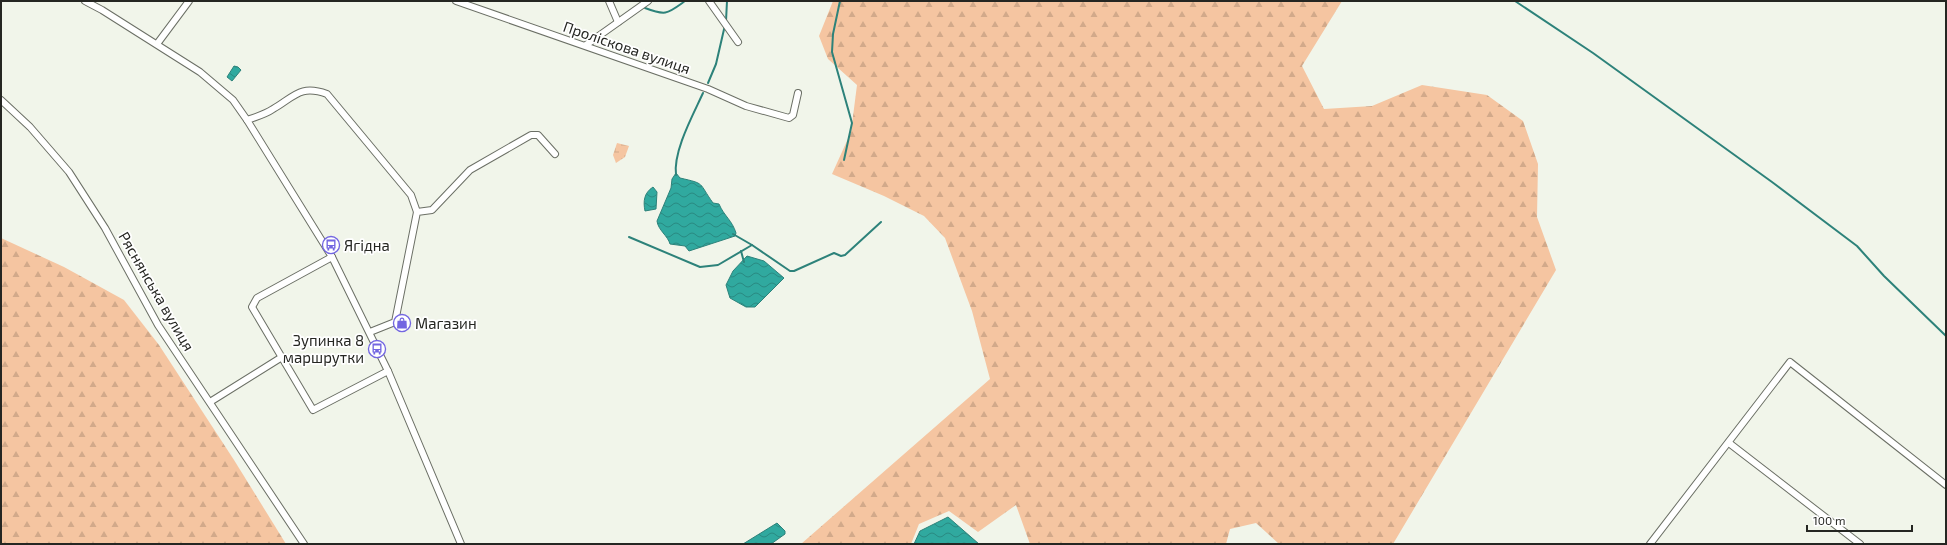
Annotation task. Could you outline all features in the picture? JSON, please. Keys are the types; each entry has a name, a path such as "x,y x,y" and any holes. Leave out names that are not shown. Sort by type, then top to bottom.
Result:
{"street":[{"path":"85,1 102,10 200,72 233,100 247,120 332,257 370,332 461,544"},
{"path":"157,44 189,1"},
{"name":"Проліскова вулиця","path":"456,1 586,45 708,89 746,106 789,118 793,115 798,93"},
{"path":"609,1 618,22"},
{"path":"586,45 648,1"},
{"path":"709,1 738,42"},
{"path":"247,120 273,110 291,96 300,92 309,90 327,94 411,195 417,212 395,322 370,332"},
{"name":"Ряснянська вулиця","path":"1,100 30,127 69,172 105,228 158,326 304,544"},
{"path":"417,212 432,210 470,170 531,134 538,135 554,154"},
{"path":"332,257 257,298 252,307 313,410 388,372"},
{"path":"210,402 282,357"},
{"path":"1650,544 1790,362 1946,485"},
{"path":"1729,443 1860,544"}],"green space":[{"path":"833,1 1342,1 1302,66 1324,109 1372,106 1422,85 1487,95 1523,121 1538,164 1537,217 1556,270 1393,544 1279,544 1256,523 1230,529 1226,544 1030,544 1016,505 978,532 949,511 919,524 911,544 801,544 990,379 972,311 945,238 924,216 884,196 832,174 851,132 857,85 828,59 819,36"},
{"path":"617,143 629,146 625,157 616,163 613,155"},
{"path":"1,238 64,267 124,300 159,345 234,460 286,544 1,544"}],"water":[{"path":"234,66 241,70 232,81 227,77"},
{"path":"676,173 680,178 694,181 701,185 713,203 719,204 736,233 735,236 689,251 685,246 670,244 659,227 657,221 671,188 672,179"},
{"path":"653,187 657,192 656,209 645,211 645,198 650,189"},
{"path":"747,256 764,261 784,278 755,307 746,307 730,298 726,285 733,271"},
{"path":"948,517 979,544 914,544 920,531"},
{"path":"777,523 785,531 785,534 771,544 743,544"}],"waterway":[{"path":"645,8 662,13 674,9 685,1"},
{"path":"726,21 727,1"},
{"path":"840,1 833,34 832,52 852,123 844,160"},
{"path":"1515,1 1593,53 1772,182 1857,246 1884,276 1946,336"},
{"path":"708,83 716,64 725,25"},
{"path":"676,175 676,165 681,144 689,122 703,93"},
{"path":"733,234 790,271 794,271 834,253 841,256 845,255 881,222"},
{"path":"629,237 700,267 718,265 752,245"},
{"path":"741,251 744,262"}],"place":[{"name":"Ягідна","path":"331,245"},
{"name":"Магазин","path":"402,323"},
{"name":"Зупинка 8 маршрутки","path":"377,349"}]}
